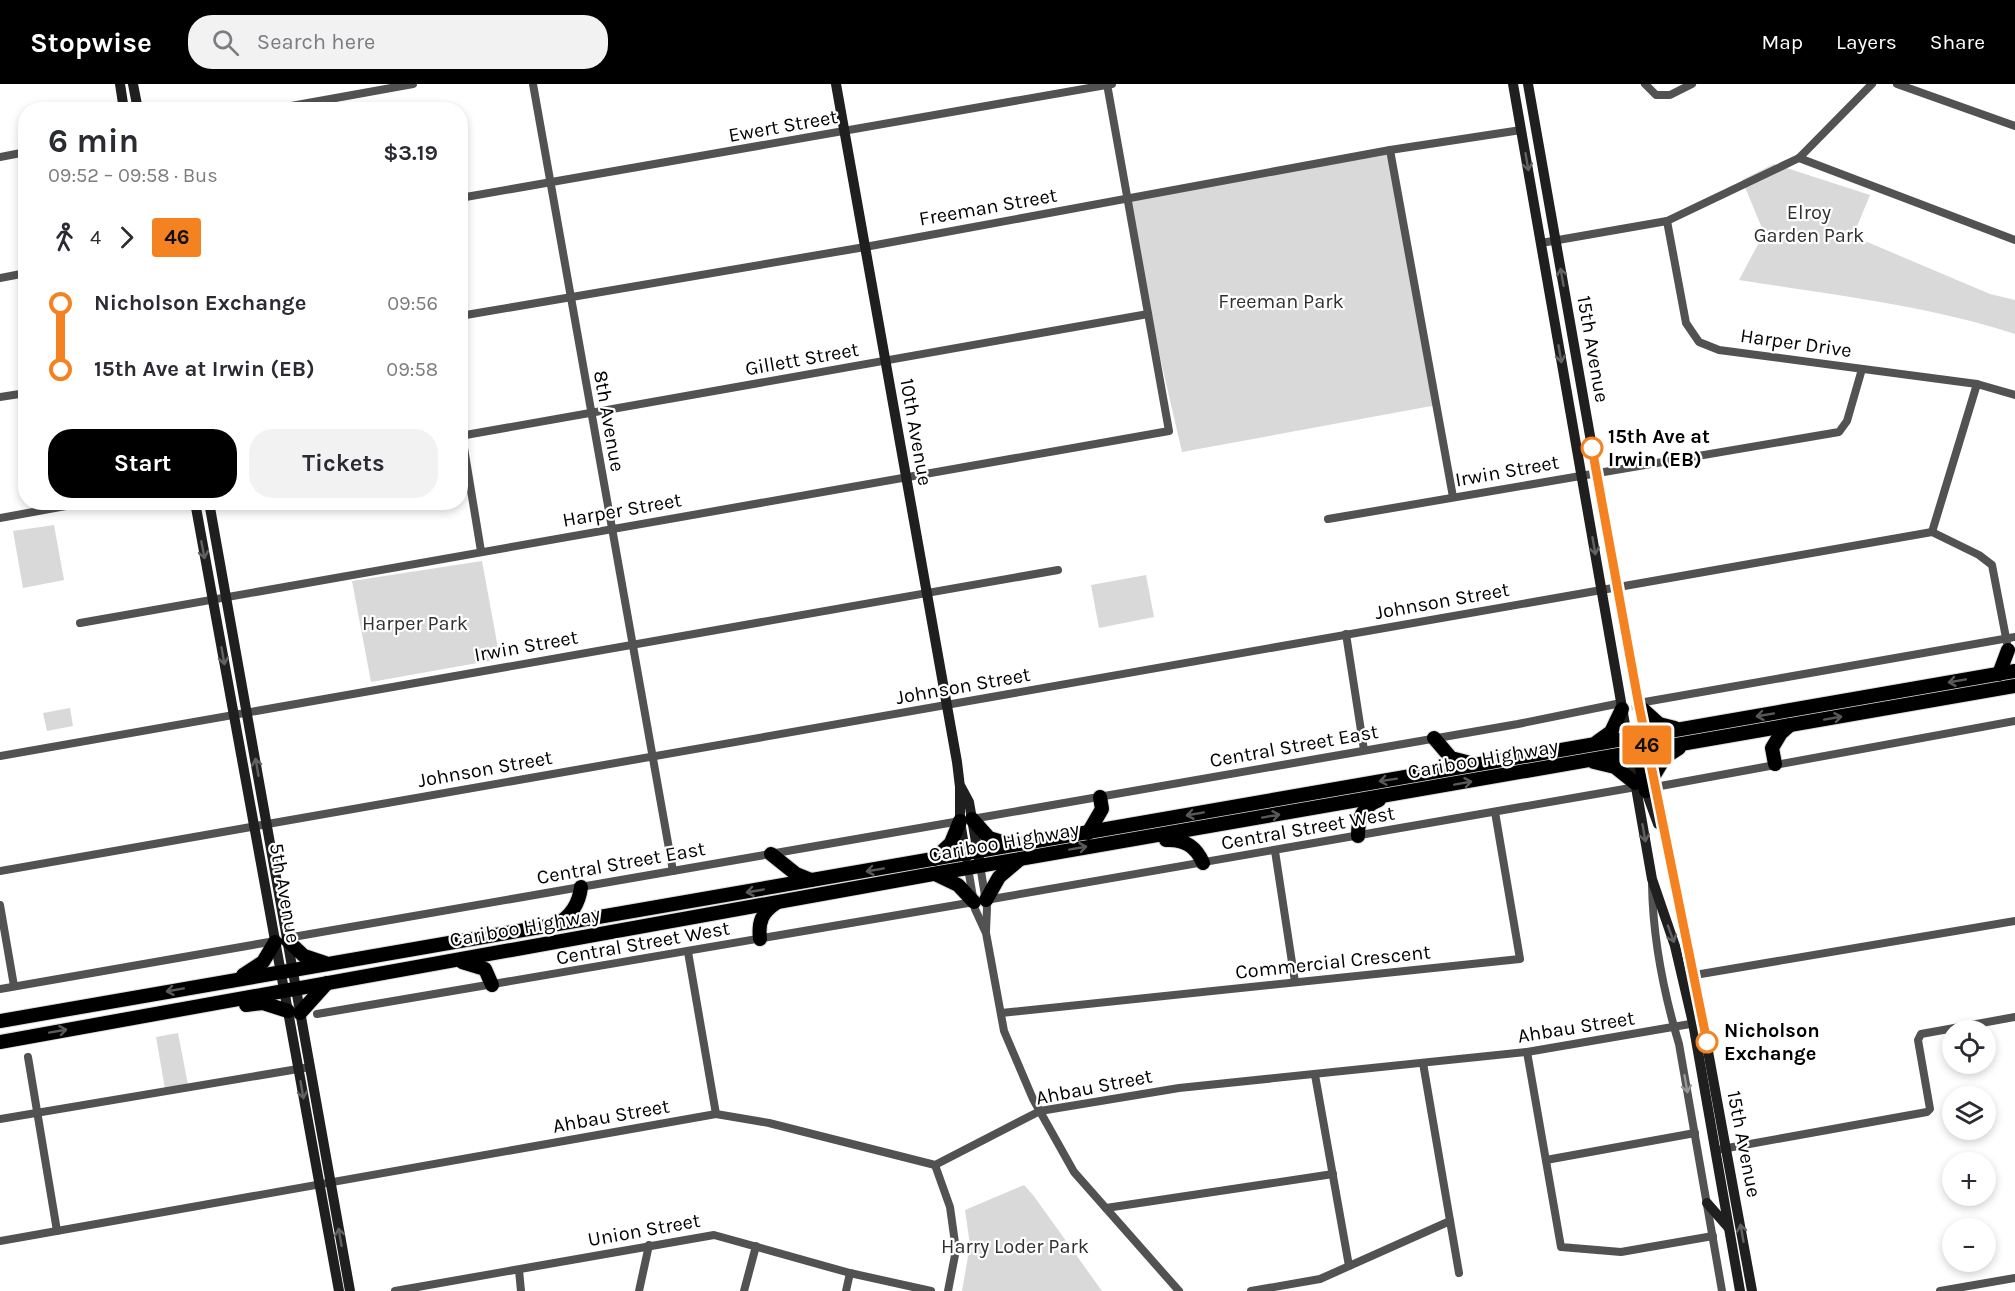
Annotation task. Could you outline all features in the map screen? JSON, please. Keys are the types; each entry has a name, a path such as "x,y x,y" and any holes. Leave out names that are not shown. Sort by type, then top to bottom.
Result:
{"highway":[{"path":"1999,674 2010,649"},
{"name":"Cariboo Highway","path":"1019,852 1088,833 1128,833 1394,794 1583,761 1691,735 2015,671"},
{"name":"Cariboo Highway","path":"1637,748 1645,736 1745,733 2015,686"},
{"path":"1985,691 2015,696"},
{"path":"1639,705 1659,724 1691,735"},
{"path":"1590,746 1611,732 1622,706"},
{"path":"1775,764 1772,748 1781,733 1790,725"},
{"path":"1745,733 1759,738 1772,748"},
{"path":"1645,785 1665,757 1691,735"},
{"path":"1434,738 1451,758 1479,765"},
{"name":"Cariboo Highway","path":"0,1021 233,980 327,983 778,902 933,867 1128,833 1479,765 1590,746 1637,748"},
{"path":"1637,748 1645,785"},
{"path":"1583,761 1603,762 1645,785"},
{"path":"1358,836 1365,808 1394,794"},
{"path":"1088,833 1102,803 1114,820 1128,833 1182,840 1194,850 1203,863"},
{"path":"966,820 989,838 1019,852 980,901 933,867 966,820"},
{"path":"771,854 796,874 813,881"},
{"name":"Cariboo Highway","path":"0,1042 116,1021 290,981 330,964 813,881 933,867"},
{"path":"555,925 570,915 578,903 581,887"},
{"path":"759,939 760,921 763,914 778,902"},
{"path":"290,981 440,956 480,938"},
{"path":"233,980 263,962 281,941 304,956 330,964"},
{"path":"448,961 481,966 488,972 492,985"},
{"path":"116,1021 167,1017 263,1004 294,1012 327,983"}],"main road":[{"path":"120,84 123,102"},
{"path":"134,84 137,102"},
{"name":"10th Avenue","path":"836,84 973,860"},
{"name":"15th Avenue","path":"1513,84 1622,706 1637,748"},
{"name":"15th Avenue","path":"1528,84 1616,587 1645,736"},
{"name":"5th Avenue","path":"196,510 254,827 290,981 298,1069 350,1291"},
{"name":"5th Avenue","path":"210,510 267,824 281,941"},
{"name":"15th Avenue","path":"1645,785 1668,849 1688,976 1727,1148 1752,1291"},
{"name":"15th Avenue","path":"1645,785 1652,879 1688,976"},
{"name":"5th Avenue","path":"294,1012 310,1067 339,1291"},
{"name":"15th Avenue","path":"1698,1023 1715,1150 1740,1291"},
{"path":"1707,1203 1728,1227"}],"street":[{"path":"313,102 413,84"},
{"name":"8th Avenue","path":"532,84 673,871"},
{"path":"1109,84 1148,314"},
{"name":"Ewert Street","path":"468,197 1109,84"},
{"path":"1645,84 1656,95 1670,95 1692,84"},
{"path":"1541,243 1667,221 1799,158 1872,84"},
{"path":"1897,84 2015,126"},
{"name":"Freeman Street","path":"468,315 865,247 1389,150 1521,130"},
{"path":"1389,150 1453,497"},
{"path":"0,157 18,154"},
{"path":"1799,158 2015,240"},
{"name":"Harper Drive","path":"1667,221 1686,323 1699,342 1719,350 1977,384 2015,395"},
{"path":"0,278 18,275"},
{"name":"Gillett Street","path":"468,435 1148,314"},
{"name":"Harper Street","path":"80,623 1169,431 1148,314"},
{"name":"Irwin Street","path":"1328,519 1581,474 1839,432 1847,421 1862,369"},
{"path":"1977,384 1932,532 1979,555 1992,565 2010,649"},
{"path":"0,397 18,394"},
{"path":"468,474 482,551"},
{"path":"0,518 44,510"},
{"name":"Johnson Street","path":"0,872 1932,532"},
{"name":"Irwin Street","path":"0,756 632,644 927,595 1058,570"},
{"path":"1346,634 1364,750"},
{"path":"2010,649 2015,637"},
{"path":"1639,705 2010,649"},
{"name":"Central Street East","path":"0,989 966,820 1102,803 1364,750 1622,706"},
{"name":"Central Street West","path":"317,1014 1275,851 2015,721"},
{"name":"Commercial Crescent","path":"1001,1013 1520,959 1495,812"},
{"path":"1275,851 1295,982"},
{"name":"10th Avenue","path":"973,860 1001,1013 1010,1048 1040,1111 1074,1172 1179,1291"},
{"name":"15th Avenue","path":"1652,879 1652,910 1695,1133 1722,1291"},
{"path":"0,905 14,986"},
{"path":"1688,976 2015,921"},
{"path":"688,952 716,1114"},
{"path":"1715,1150 1927,1112 1930,1108 1918,1040 1921,1034 2015,1017"},
{"name":"Ahbau Street","path":"0,1241 716,1114 769,1124 935,1165 1040,1111 1179,1088 1527,1053 1698,1023"},
{"path":"1527,1053 1561,1247 1621,1252 1713,1236"},
{"path":"28,1057 57,1231"},
{"path":"1423,1063 1459,1273"},
{"path":"0,1119 310,1067"},
{"path":"1315,1075 1349,1266"},
{"path":"1546,1160 1695,1133"},
{"path":"935,1165 950,1207 956,1250 948,1291"},
{"path":"1106,1208 1333,1174"},
{"path":"1251,1291 1320,1279 1450,1221"},
{"name":"Union Street","path":"395,1291 714,1235 850,1273 931,1291"},
{"path":"639,1291 649,1245"},
{"path":"744,1291 756,1246"},
{"path":"519,1270 521,1291"},
{"path":"846,1291 850,1273"},
{"path":"1940,1291 2015,1278"}],"green space":[{"name":"Freeman Park","path":"1389,148 1437,405 1182,452 1150,314 1129,196"},
{"name":"Elroy Garden Park","path":"1774,164 1870,195 1853,236 1990,294 2015,300 2015,334 1913,308 1739,280 1764,233 1742,180"},
{"path":"54,525 64,580 23,588 13,531"},
{"name":"Harper Park","path":"482,561 500,659 371,682 352,581"},
{"path":"1146,575 1154,617 1099,628 1091,585"},
{"path":"70,708 73,726 47,731 43,713"},
{"path":"178,1033 188,1085 165,1089 156,1037"},
{"name":"Harry Loder Park","path":"1024,1185 1102,1291 962,1291 970,1245 965,1210"}],"bus line":[{"name":"46","path":"1592,448 1639,706 1707,1042"}],"place":[{"name":"15th Ave at Irwin (EB)","path":"1592,448"},
{"name":"Nicholson Exchange","path":"1707,1042"}]}
